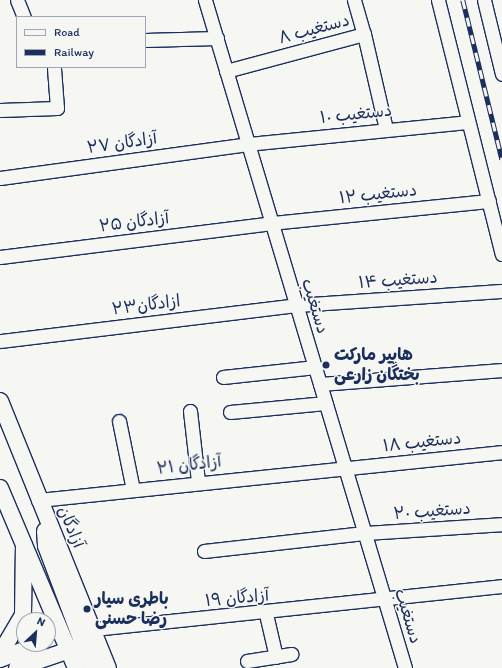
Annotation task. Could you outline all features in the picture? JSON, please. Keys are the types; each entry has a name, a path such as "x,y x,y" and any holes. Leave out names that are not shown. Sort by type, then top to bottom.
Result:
{"main road":[{"name":"آزادگان","path":"0,401 41,507 77,638 76,668"},
{"name":"آزادگان","path":"0,488 24,542 77,638 108,668"},
{"path":"0,654 23,615 24,542"},
{"path":"56,640 77,638"},
{"path":"17,668 77,638"},
{"path":"77,638 92,668"},
{"path":"0,659 19,652"}],"street":[{"path":"17,0 24,16"},
{"name":"دستغیب","path":"205,0 404,668"},
{"path":"354,0 364,34"},
{"path":"438,0 502,254"},
{"path":"484,0 502,74"},
{"name":"دستغیب ۸","path":"226,71 364,34 386,129"},
{"path":"146,40 217,38"},
{"path":"0,110 56,108 54,68"},
{"name":"دستغیب ۱۰","path":"248,144 468,122"},
{"name":"۲۷ آزادگان","path":"0,178 248,144"},
{"name":"دستغیب ۱۲","path":"272,223 489,201"},
{"name":"۲۵ آزادگان","path":"0,257 272,223"},
{"name":"دستغیب ۱۴","path":"296,305 502,290"},
{"name":"۲۳ازادگان","path":"0,341 296,305"},
{"path":"223,377 315,367"},
{"path":"320,384 502,370"},
{"path":"230,412 326,403"},
{"path":"190,411 198,481"},
{"path":"118,420 133,490"},
{"name":"دستغیب ۱۸","path":"345,468 502,452"},
{"name":"۲۱ آزادگان","path":"41,507 133,490 198,481 345,468"},
{"name":"دستغیب ۲۰","path":"204,551 364,533 502,524"},
{"name":"۱۹ آزادگان","path":"77,638 502,586"},
{"path":"266,614 276,657"},
{"path":"247,661 292,654"}],"railway":[{"path":"463,0 502,159"}],"place":[{"name":"هاپیر مارکت بختگان زارعی","path":"326,365"},
{"name":"باطری سیار رضا حسنی","path":"87,609"}]}
